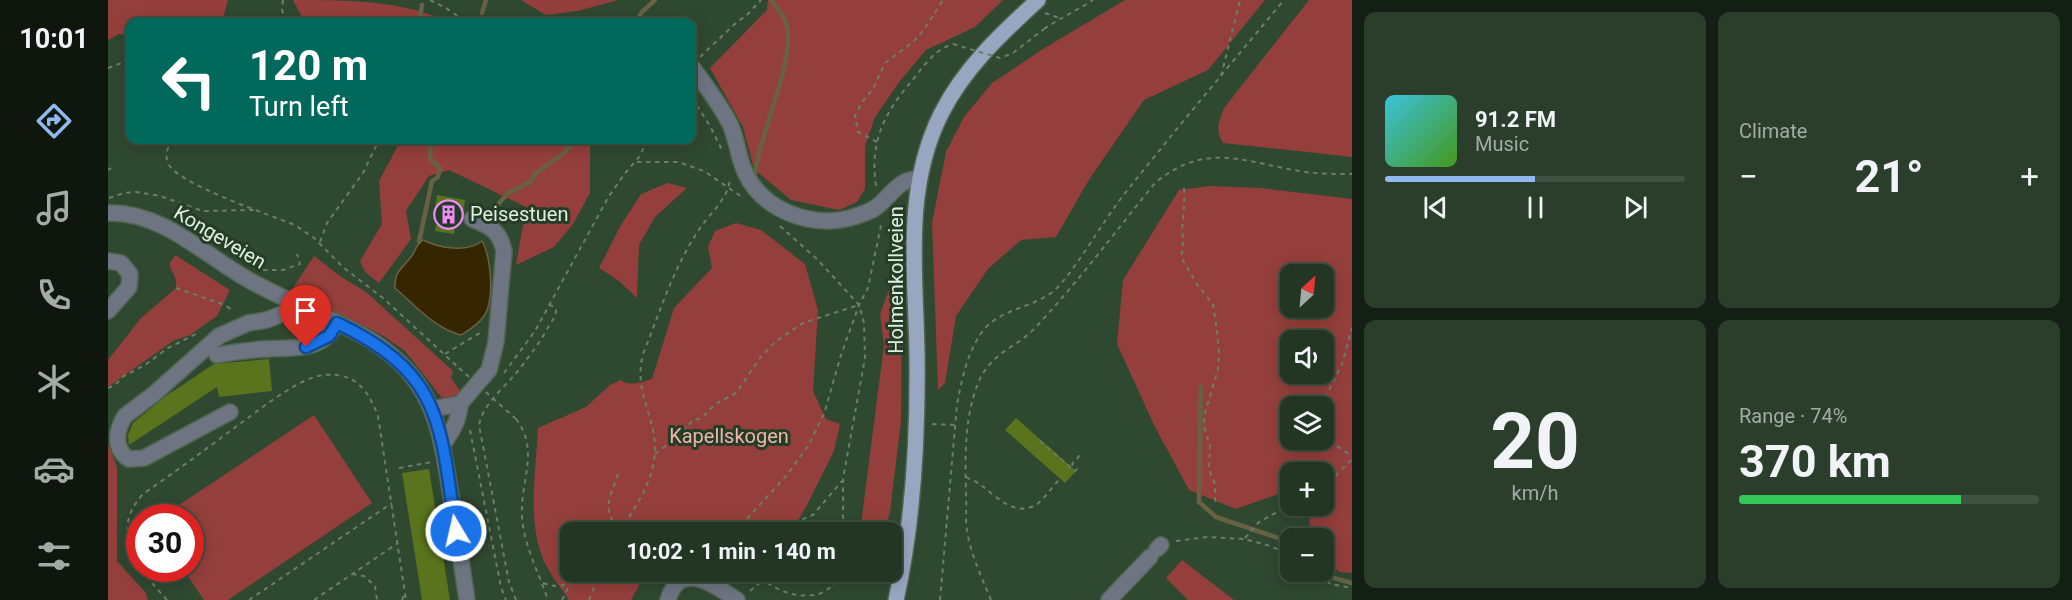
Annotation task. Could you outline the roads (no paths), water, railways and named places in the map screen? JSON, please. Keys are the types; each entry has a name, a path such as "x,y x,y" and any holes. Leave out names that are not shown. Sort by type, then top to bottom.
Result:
{"main road":[{"name":"Holmenkollveien","path":"897,600 910,506 917,424 914,219 919,179 933,131 956,88 981,55 1038,0"}],"street":[{"path":"696,64 728,120 748,179 775,206 805,219 826,221 856,216 879,205 901,183 910,179 919,179"},
{"name":"Kongeveien","path":"108,213 133,215 160,225 246,278 370,340 395,358 415,379 432,409 443,444 467,600"},
{"path":"443,444 456,423 460,404 489,370 498,328 504,259 502,243 500,236 492,228 472,219"},
{"path":"108,261 121,263 130,274 129,288 108,311"},
{"path":"230,412 144,458 129,459 119,450 117,433 125,416 192,361 210,342 230,330 248,323 267,320 301,306"},
{"path":"217,355 266,349 301,348 325,339 337,323"},
{"path":"432,409 460,404"},
{"path":"1109,600 1156,550"},
{"path":"668,600 674,586 693,578 712,583 742,598"}],"waterway":[{"path":"482,13 486,0"},
{"path":"638,18 655,0"},
{"path":"755,175 763,138 782,76 788,38 786,22 771,0"},
{"path":"421,18 422,5"},
{"path":"419,242 432,181 438,177 440,168 430,159 431,144"},
{"path":"488,216 508,193 530,182 535,174 564,153 572,144"},
{"path":"1201,387 1199,502 1216,517 1280,539"},
{"path":"1334,578 1352,583"}],"place":[{"name":"Peisestuen","path":"449,214"}],"park label":[{"name":"Kapellskogen","path":"729,436"}]}
